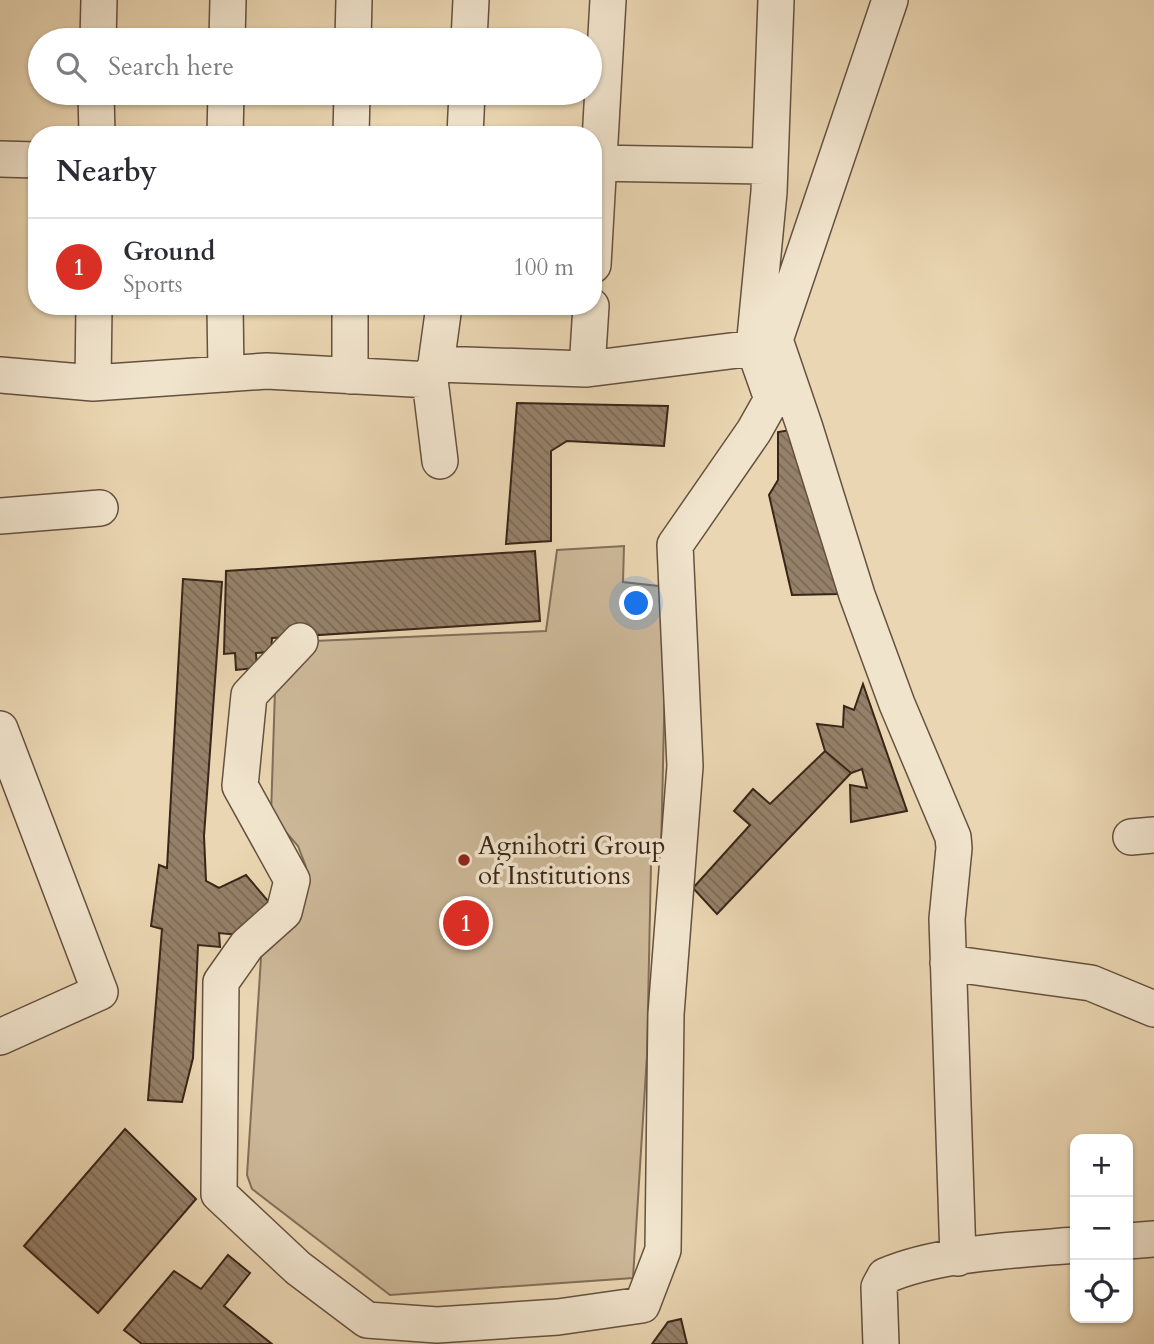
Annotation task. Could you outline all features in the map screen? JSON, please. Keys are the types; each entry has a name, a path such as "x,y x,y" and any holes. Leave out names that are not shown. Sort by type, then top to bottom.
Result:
{"street":[{"path":"98,28 99,0"},
{"path":"227,28 228,0"},
{"path":"353,28 354,0"},
{"path":"470,28 471,0"},
{"path":"602,82 608,0"},
{"path":"300,641 249,695 240,786 292,880 284,912 247,945 221,982 219,1194 298,1268 367,1320 437,1325 558,1317 642,1305 663,1250 666,1014 685,766 675,545 754,431 772,399 764,344 776,0"},
{"path":"890,0 764,344 805,428 857,595 897,704 953,837 947,906 958,1258"},
{"path":"96,105 97,126"},
{"path":"225,126 226,105"},
{"path":"351,126 352,105"},
{"path":"465,126 466,105"},
{"path":"599,126 600,105"},
{"path":"0,159 28,160"},
{"path":"602,163 770,166"},
{"path":"93,383 94,315"},
{"path":"225,315 226,374"},
{"path":"350,315 350,376"},
{"path":"440,461 433,372 442,315"},
{"path":"587,369 590,315"},
{"path":"0,375 93,383 267,371 350,376 587,369 764,344"},
{"path":"0,516 100,508"},
{"path":"0,729 100,992 0,1037"},
{"path":"948,963 1091,983 1154,1009"},
{"path":"1133,1240 1154,1238"},
{"path":"881,1344 879,1287 885,1276 908,1266 1000,1252 1070,1245"}],"shaded area":[{"path":"624,546 623,582 667,587 661,854 651,864 647,1055 633,1278 390,1295 252,1189 247,1175 262,942 305,882 306,867 298,846 271,815 275,690 314,641 546,631 557,550"}],"building":[{"path":"517,403 668,406 664,446 567,441 551,451 551,541 506,544"},
{"path":"797,429 838,594 792,595 769,495 778,480 778,432"},
{"path":"535,551 540,621 272,638 271,652 256,653 257,668 236,670 235,653 224,654 226,571"},
{"path":"183,579 222,582 204,836 206,881 219,888 246,875 274,908 239,935 219,933 220,947 198,945 193,1058 182,1102 148,1100 162,929 151,926 159,865 167,868"},
{"path":"863,684 907,811 851,822 850,785 867,788 862,769 851,773 825,751 817,724 843,727 844,706 854,710"},
{"path":"825,751 851,773 717,914 693,888 750,825 734,811 753,789 770,804"},
{"path":"125,1129 196,1199 98,1313 24,1246"},
{"path":"228,1255 250,1273 224,1306 272,1344 142,1344 124,1330 174,1271 201,1289"},
{"path":"681,1319 687,1344 652,1344 668,1322"}],"place":[{"name":"Agnihotri Group of Institutions","path":"464,860"},
{"name":"Ground","path":"466,923"}]}
